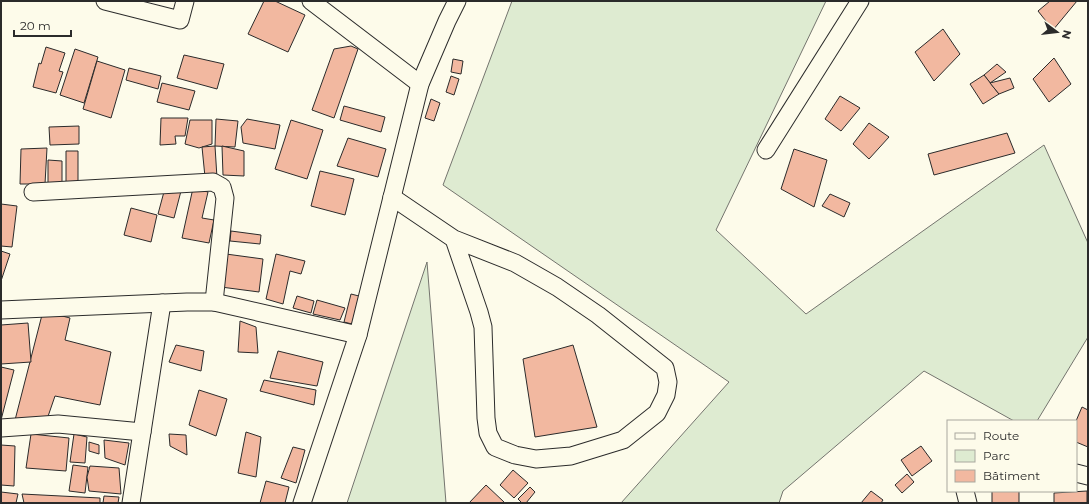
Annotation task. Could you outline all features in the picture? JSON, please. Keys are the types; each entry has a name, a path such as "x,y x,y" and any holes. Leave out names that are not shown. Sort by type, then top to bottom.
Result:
{"street":[{"path":"105,1 180,20 185,1"},
{"path":"311,1 420,84"},
{"path":"302,503 358,335 420,84 457,1"},
{"path":"766,150 860,1"},
{"path":"33,192 213,182 222,187 225,198 214,302"},
{"path":"392,197 454,240 515,263 557,288 598,315 665,368 668,382 666,395 657,413 624,440 571,456 536,459 515,455 495,447 488,433 486,418 483,326 454,240"},
{"path":"1,310 214,302 358,335"},
{"path":"131,503 162,303"},
{"path":"1,428 58,424 142,432"},
{"path":"1077,473 1088,476"},
{"path":"965,492 968,503"}],"green space":[{"path":"512,1 826,1 716,230 806,314 1044,145 1088,243 1088,337 1038,420 1012,420 924,371 783,491 779,503 621,503 729,382 443,185"},
{"path":"427,262 446,503 347,503"}],"building":[{"path":"264,1 275,1 305,15 288,52 248,34"},
{"path":"1050,1 1077,1 1053,30 1038,11"},
{"path":"943,29 960,54 934,81 915,52"},
{"path":"351,46 358,49 334,118 312,110 334,49"},
{"path":"46,47 65,53 59,71 63,72 56,93 33,87 39,63 41,64"},
{"path":"75,49 98,57 84,103 60,95"},
{"path":"184,55 224,64 217,89 177,78"},
{"path":"1054,58 1071,84 1049,102 1033,79"},
{"path":"453,59 463,61 461,74 451,72"},
{"path":"97,61 125,70 111,118 83,109"},
{"path":"997,64 1006,72 990,83 984,75"},
{"path":"129,68 161,76 158,89 126,80"},
{"path":"984,75 999,94 983,104 970,84"},
{"path":"451,76 459,79 454,95 446,92"},
{"path":"1010,78 1014,88 999,94 990,83"},
{"path":"162,83 195,91 189,110 157,102"},
{"path":"840,96 860,108 841,131 825,119"},
{"path":"431,99 440,103 434,121 425,118"},
{"path":"344,106 385,117 381,132 340,120"},
{"path":"161,118 188,118 185,136 175,136 176,144 160,145"},
{"path":"216,119 238,121 235,147 215,146"},
{"path":"247,119 280,125 275,149 243,143 241,127"},
{"path":"190,120 212,120 212,144 199,148 185,144"},
{"path":"291,120 323,130 307,179 275,169"},
{"path":"869,123 889,137 869,159 853,144"},
{"path":"79,126 79,144 50,145 49,127"},
{"path":"1007,133 1015,153 934,175 928,154"},
{"path":"348,138 386,149 378,177 337,166"},
{"path":"215,146 217,178 205,177 202,147"},
{"path":"222,146 244,151 244,176 223,175"},
{"path":"47,148 45,184 20,184 21,149"},
{"path":"794,149 827,160 814,207 781,189"},
{"path":"66,151 78,151 78,183 66,184"},
{"path":"48,160 62,161 62,187 48,185"},
{"path":"320,171 354,179 345,215 311,206"},
{"path":"165,188 181,191 174,218 158,214"},
{"path":"193,188 208,192 202,218 214,220 209,243 182,238"},
{"path":"830,194 850,203 844,217 822,206"},
{"path":"1,204 17,206 12,247 1,246"},
{"path":"131,208 157,215 151,242 124,235"},
{"path":"231,231 261,235 260,244 230,241"},
{"path":"1,251 10,254 1,281"},
{"path":"226,254 263,259 259,292 221,287"},
{"path":"276,254 305,261 301,274 290,271 283,304 266,299"},
{"path":"351,294 359,296 352,324 344,322"},
{"path":"297,296 314,301 311,313 293,308"},
{"path":"317,300 345,308 340,320 313,314"},
{"path":"43,311 70,318 65,340 111,352 100,405 55,396 44,428 14,424"},
{"path":"240,321 256,327 258,353 238,352"},
{"path":"28,323 31,362 1,364 1,325"},
{"path":"176,345 204,351 201,371 169,362"},
{"path":"573,345 597,427 535,437 523,359"},
{"path":"278,351 323,362 317,386 270,378"},
{"path":"1,367 14,370 1,420"},
{"path":"264,380 316,390 314,405 260,391"},
{"path":"199,390 227,399 216,436 189,425"},
{"path":"1082,407 1088,410 1088,447 1077,442 1076,420"},
{"path":"246,432 261,437 256,477 238,473"},
{"path":"31,434 69,438 66,471 26,468"},
{"path":"74,434 87,437 85,463 70,462"},
{"path":"169,434 186,435 187,455 170,446"},
{"path":"104,440 129,443 125,465 105,458"},
{"path":"89,442 99,445 99,454 89,451"},
{"path":"1,445 15,446 14,486 1,485"},
{"path":"921,446 932,461 912,476 901,460"},
{"path":"293,447 305,450 296,483 281,478"},
{"path":"73,465 88,467 85,493 69,491"},
{"path":"90,466 119,468 121,494 89,491 87,477"},
{"path":"513,470 528,483 514,498 500,485"},
{"path":"907,474 914,482 902,493 895,485"},
{"path":"266,481 289,487 285,503 260,503"},
{"path":"486,485 504,502 504,503 469,503"},
{"path":"530,487 535,492 526,503 522,503 518,499"},
{"path":"871,491 883,500 881,503 861,503"},
{"path":"1087,491 1087,503 1054,503 1054,493"},
{"path":"1,492 18,494 16,503 1,503"},
{"path":"992,492 1019,492 1019,503 992,503"},
{"path":"22,494 100,498 100,503 24,503"},
{"path":"104,496 119,497 118,503 103,503"}]}
